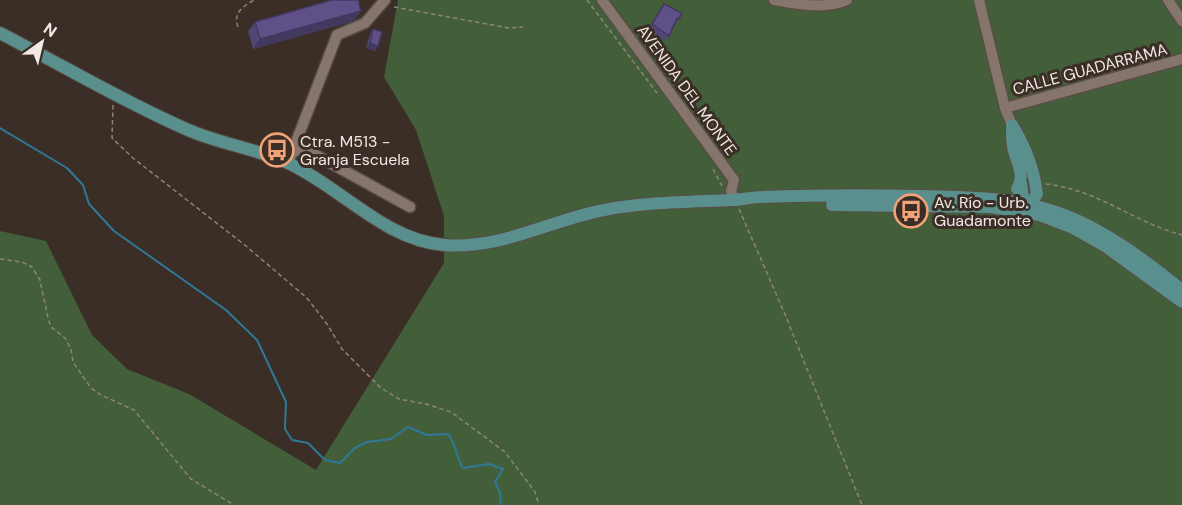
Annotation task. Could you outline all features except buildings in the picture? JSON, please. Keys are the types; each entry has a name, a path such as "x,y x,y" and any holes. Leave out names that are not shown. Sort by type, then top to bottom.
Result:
{"main road":[{"path":"0,33 186,129 261,152 288,163 314,176 382,223 424,241 444,245 470,246 504,240 603,210 733,196 972,197 1026,192 1062,214 1102,233 1143,260 1179,295"},
{"path":"1012,125 1013,148 1026,192"},
{"path":"900,196 922,192 1026,192 1130,245 1182,285"},
{"path":"856,205 874,201 982,203 1026,192"},
{"path":"733,196 758,204 983,207 1039,215 1073,228 1105,246 1179,295"}],"street":[{"name":"AVENIDA DEL MONTE","path":"602,0 734,180 733,196"},
{"path":"774,0 832,4 847,0"},
{"path":"979,0 1005,108 1012,125"},
{"path":"1168,0 1182,21"},
{"path":"288,163 337,35 365,23 384,2"},
{"name":"CALLE GUADARRAMA","path":"1005,108 1182,59"},
{"path":"294,150 314,154 410,207"}],"path":[{"path":"238,27 235,20 237,13 254,0"},
{"path":"587,0 658,94"},
{"path":"384,2 509,28 523,27"},
{"path":"114,93 112,138 133,158 246,246 307,298 342,349 381,388 399,399 451,412 505,452 535,492 539,505"},
{"path":"709,161 722,186 733,196 784,312 862,505"},
{"path":"1026,192 1064,186 1096,196 1161,229 1182,235"},
{"path":"0,259 22,262 32,267 40,280 51,327 65,339 73,362 91,388 134,410 191,479 234,505"}],"green space":[{"path":"398,0 1182,0 1182,505 0,505 0,231 46,241 92,335 127,369 189,394 316,470 444,263 444,216 416,130 384,77"}],"waterway":[{"path":"0,128 67,168 83,185 89,204 114,231 226,310 257,340 286,402 285,429 292,440 308,443 325,460 340,463 355,448 367,442 391,439 408,427 427,435 448,434 463,468 489,464 503,469 495,482 500,493 501,505"}],"place":[{"name":"Ctra. M513 - Granja Escuela","path":"277,150"},
{"name":"Av. Río - Urb. Guadamonte","path":"911,211"}]}
